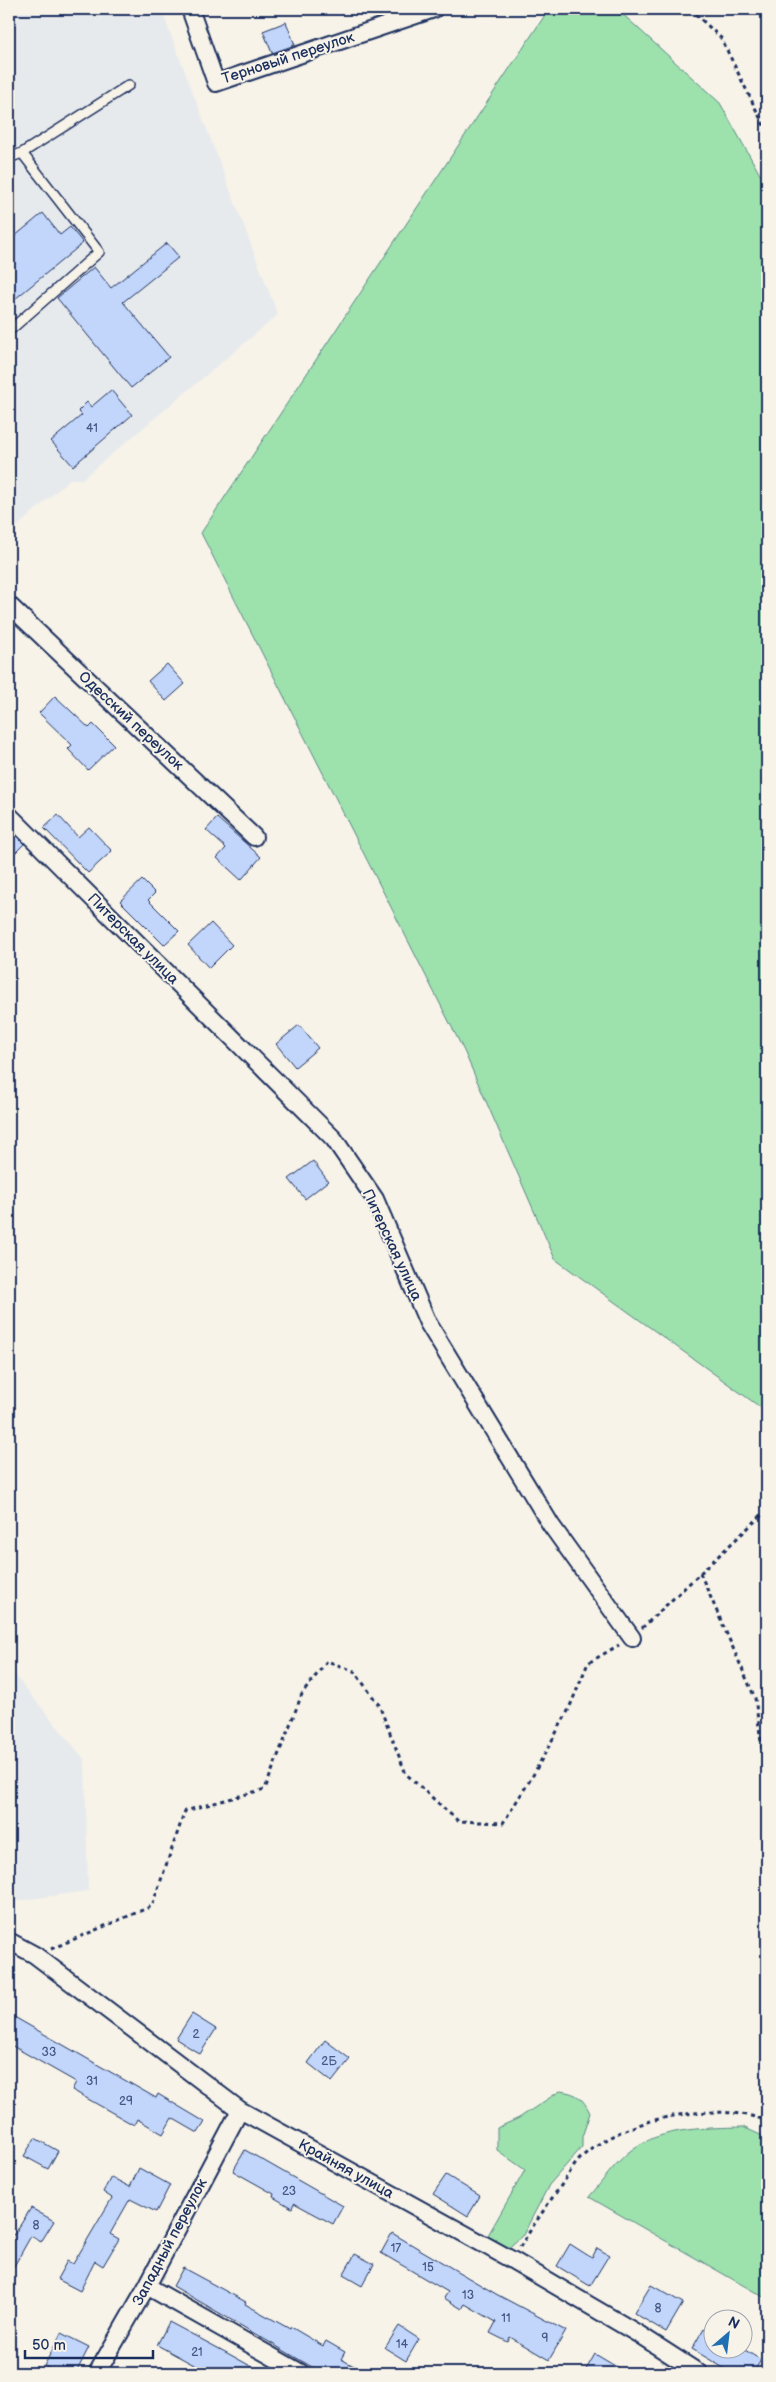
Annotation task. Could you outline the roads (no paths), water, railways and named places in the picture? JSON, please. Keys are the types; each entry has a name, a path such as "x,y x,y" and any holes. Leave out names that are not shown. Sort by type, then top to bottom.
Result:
{"street":[{"name":"Терновый переулок","path":"190,9 216,83 434,9"},
{"name":"Одесский переулок","path":"9,605 254,837"},
{"name":"Питерская улица","path":"9,815 334,1139 375,1199 428,1323 551,1525 632,1638"},
{"name":"Крайняя улица","path":"9,1941 35,1955 240,2110 512,2260 640,2335 699,2373"},
{"name":"Западный переулок","path":"97,2373 147,2286 240,2110"},
{"path":"147,2286 301,2373"}],"lane":[{"path":"9,158 22,154 129,85"},
{"path":"9,331 99,252 22,154"}]}
